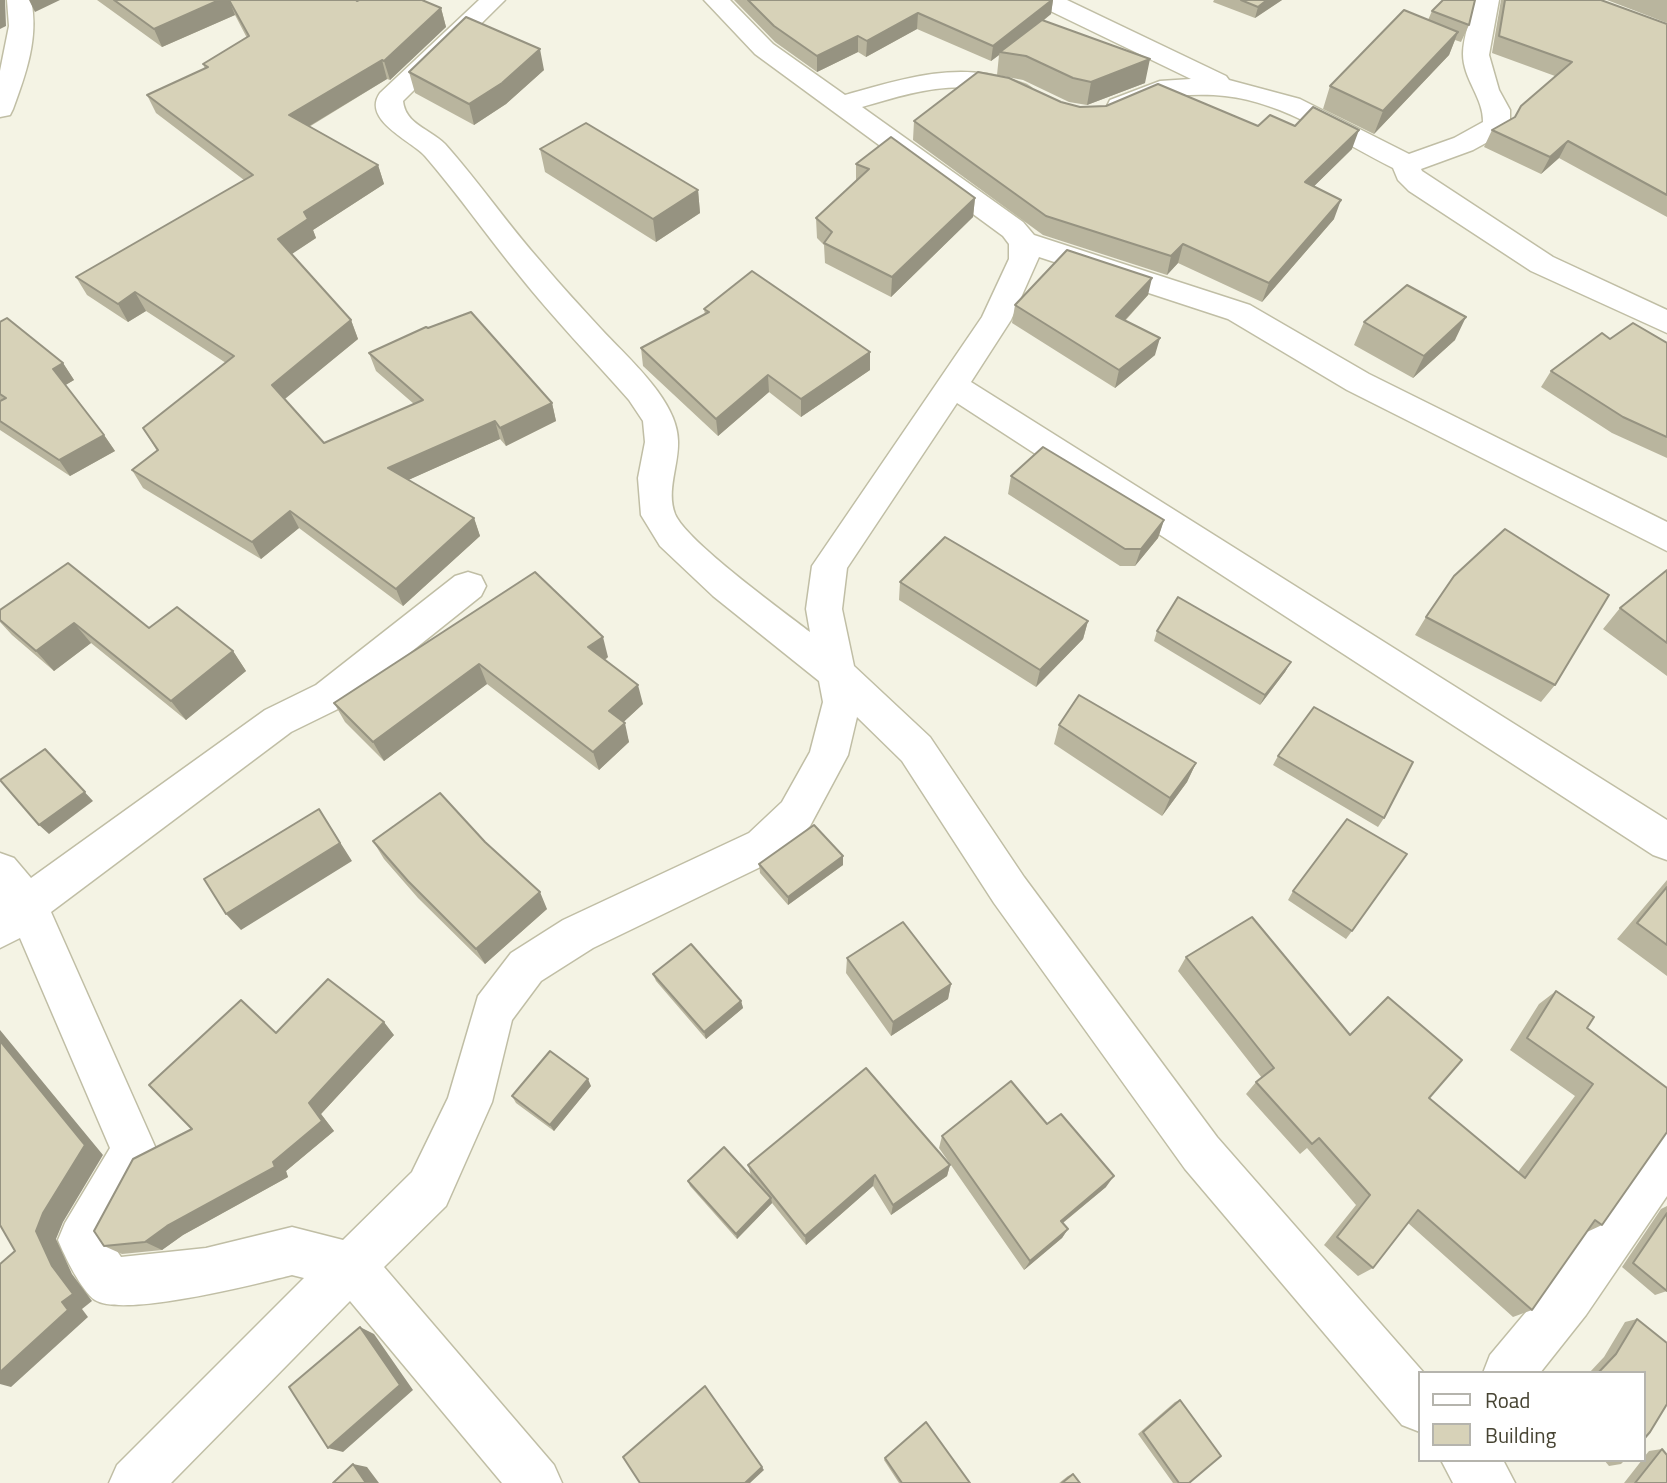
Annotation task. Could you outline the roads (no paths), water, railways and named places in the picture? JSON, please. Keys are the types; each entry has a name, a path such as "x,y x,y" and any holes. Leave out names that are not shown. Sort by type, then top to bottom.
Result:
{"street":[{"path":"0,109 14,72 22,11 19,0"},
{"path":"493,0 389,99 390,110 397,122 433,148 531,270 640,392 659,420 662,442 655,478 658,515 672,537 726,586 837,674 916,749 1009,890 1201,1153 1418,1405"},
{"path":"716,0 764,49 1013,229 1024,242 1239,312 1358,382 1667,538"},
{"path":"1047,0 1228,88 1290,105 1406,164 1432,157 1496,126 1497,110 1486,90 1476,55 1487,0"},
{"path":"842,104 926,80 963,78 1015,89 1046,103"},
{"path":"1094,114 1170,87 1228,88"},
{"path":"1406,164 1408,174 1419,185 1542,264 1667,323"},
{"path":"135,1483 229,1386 429,1189 469,1102 493,1011 526,967 578,934 763,846 796,814 828,755 842,702 824,608 830,566 996,320 1024,259 1024,242"},
{"path":"952,385 1667,842"},
{"path":"468,586 329,696 278,721 9,902 134,1151 82,1240 110,1282 206,1272 292,1251 352,1267 536,1483"},
{"path":"1510,1371 1569,1298 1667,1156"},
{"path":"1469,1462 1489,1483"}]}
